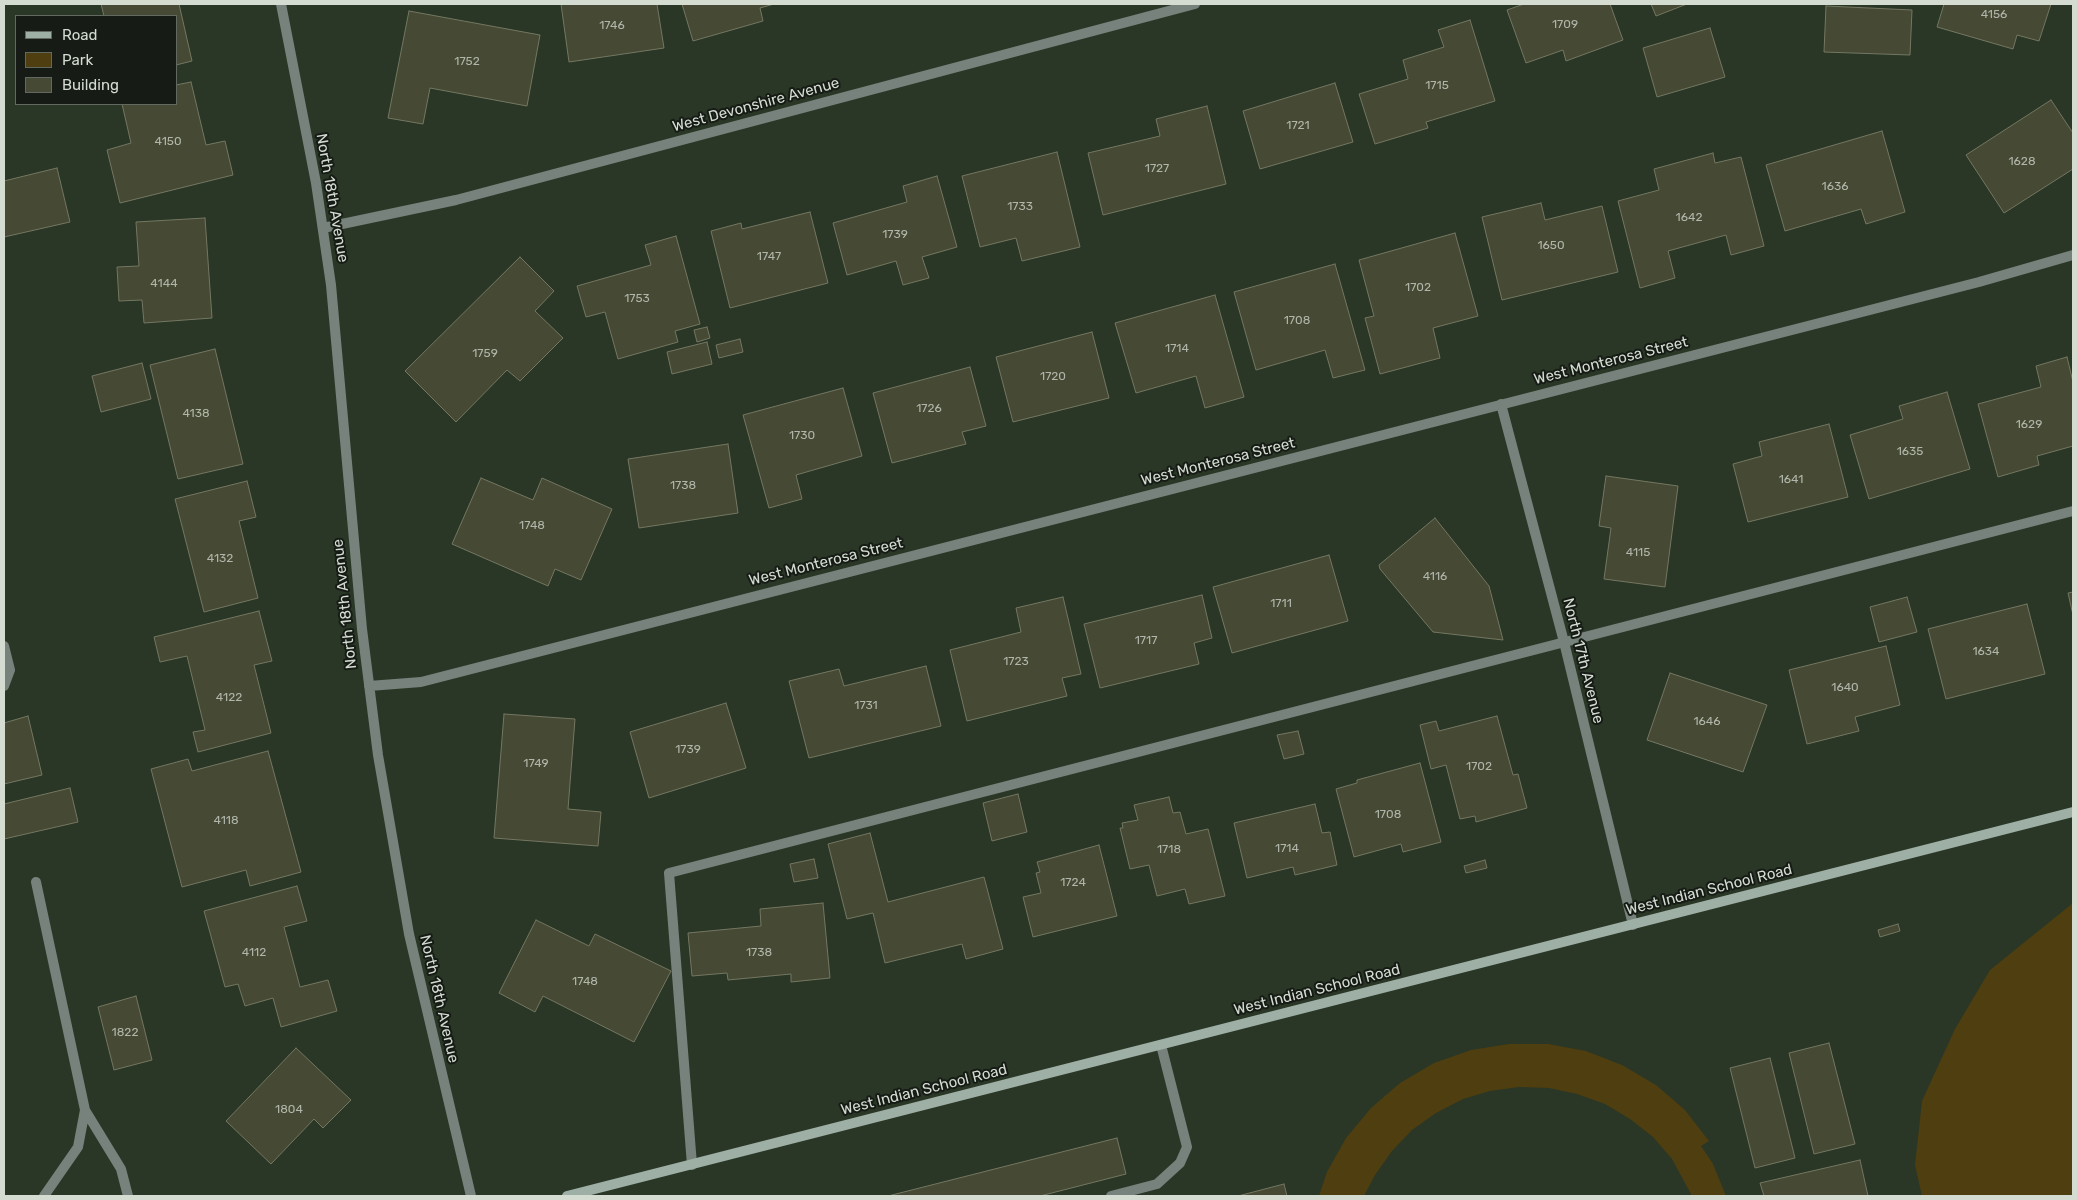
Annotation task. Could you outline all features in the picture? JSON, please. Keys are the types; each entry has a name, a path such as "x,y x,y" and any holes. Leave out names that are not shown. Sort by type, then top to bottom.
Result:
{"main road":[{"name":"West Indian School Road","path":"572,1196 2073,812"}],"street":[{"name":"North 18th Avenue","path":"281,4 323,228 331,285 362,629 378,755 409,934 471,1196"},
{"name":"West Devonshire Avenue","path":"323,228 456,200 1195,4"},
{"name":"West Monterosa Street","path":"369,686 421,682 1979,282 2073,256"},
{"name":"North 17th Avenue","path":"1501,404 1564,642 1633,925"},
{"path":"692,1165 669,874 2073,511"},
{"path":"4,646 10,670 4,686"},
{"path":"36,882 85,1110 121,1169 128,1196"},
{"path":"1111,1196 1157,1184 1180,1163 1187,1147 1160,1045"},
{"path":"44,1196 78,1147 85,1110"}],"green space":[{"path":"2073,903 2073,1196 1922,1196 1915,1165 1922,1101 1955,1029 1990,970"},
{"path":"1509,1044 1548,1044 1586,1051 1622,1065 1656,1085 1685,1110 1709,1141 1701,1146 1713,1164 1726,1196 1692,1196 1672,1159 1653,1137 1630,1119 1605,1104 1577,1094 1549,1088 1519,1087 1490,1091 1463,1099 1436,1113 1412,1130 1392,1151 1375,1175 1364,1196 1319,1196 1327,1172 1346,1138 1371,1108 1400,1083 1434,1063 1471,1050"}],"building":[{"path":"101,4 179,4 192,61 178,64 178,15 104,15"},
{"path":"561,4 657,4 664,48 569,62"},
{"path":"682,4 774,4 760,8 763,21 693,41"},
{"path":"1524,4 1610,4 1623,40 1566,61 1563,50 1526,63 1507,10"},
{"path":"1651,4 1687,4 1656,16"},
{"path":"1944,4 2051,4 2039,41 2017,35 2013,49 1937,27"},
{"path":"1826,6 1912,10 1910,55 1824,52"},
{"path":"409,11 540,35 527,106 430,88 423,124 388,118"},
{"path":"1470,20 1495,101 1426,122 1428,128 1375,144 1359,94 1408,79 1403,60 1444,47 1438,30"},
{"path":"1710,28 1725,77 1657,97 1643,48"},
{"path":"191,82 206,145 225,141 233,175 120,203 107,150 131,143 122,105 178,105 178,85"},
{"path":"1335,83 1353,142 1260,169 1243,111"},
{"path":"2051,100 2073,133 2073,169 2004,213 1966,155"},
{"path":"1207,106 1226,184 1103,215 1088,153 1160,136 1156,119"},
{"path":"1882,131 1905,212 1866,224 1861,209 1785,231 1766,165"},
{"path":"1057,152 1080,247 1022,261 1016,238 980,247 962,176"},
{"path":"1713,153 1715,163 1741,157 1764,246 1731,255 1726,235 1668,251 1675,278 1640,288 1618,201 1659,190 1654,169"},
{"path":"57,168 70,222 4,237 4,181"},
{"path":"937,176 957,247 922,257 929,278 903,285 896,261 847,275 833,223 907,202 903,186"},
{"path":"1541,203 1545,220 1602,206 1618,272 1502,300 1482,217"},
{"path":"810,212 828,283 730,308 711,231 741,223 742,229"},
{"path":"205,218 212,318 144,323 142,300 119,301 117,267 139,266 136,222"},
{"path":"1455,233 1478,316 1433,328 1440,358 1380,374 1365,318 1374,316 1359,260"},
{"path":"676,236 700,324 675,331 678,342 618,359 605,312 586,317 577,286 651,265 645,245"},
{"path":"520,257 554,291 535,311 563,338 520,381 507,370 456,422 405,371"},
{"path":"1335,264 1365,370 1333,378 1325,350 1256,370 1234,292"},
{"path":"1215,295 1244,397 1205,408 1196,376 1136,393 1115,323"},
{"path":"707,327 710,338 697,342 694,330"},
{"path":"1092,332 1109,398 1013,422 996,357"},
{"path":"740,339 743,352 719,358 716,345"},
{"path":"707,342 712,364 672,374 667,352"},
{"path":"215,349 243,464 178,479 150,365"},
{"path":"2067,357 2073,382 2073,446 2037,456 2039,465 1998,477 1978,404 2041,387 2036,366"},
{"path":"142,363 151,399 101,412 92,376"},
{"path":"970,367 986,426 962,432 966,444 892,463 873,393"},
{"path":"843,388 862,456 796,475 802,499 769,508 743,415"},
{"path":"1947,392 1970,469 1869,499 1850,435 1903,419 1899,406"},
{"path":"1829,424 1848,497 1748,522 1733,464 1762,456 1759,442"},
{"path":"728,444 738,513 639,528 628,459"},
{"path":"1606,476 1678,486 1665,587 1604,579 1611,528 1599,526"},
{"path":"481,478 533,500 542,478 612,509 581,580 555,569 548,586 452,544"},
{"path":"247,481 256,517 239,521 258,598 204,612 175,499"},
{"path":"1435,518 1489,586 1503,640 1433,632 1380,569 1379,565"},
{"path":"1329,555 1348,621 1232,653 1213,587"},
{"path":"2073,592 2073,615 2068,593"},
{"path":"1202,595 1212,638 1194,643 1199,664 1100,688 1084,624"},
{"path":"1063,597 1081,674 1062,678 1067,696 967,721 950,650 1021,632 1016,608"},
{"path":"1907,597 1917,632 1879,642 1870,607"},
{"path":"2027,604 2045,674 1946,699 1928,629"},
{"path":"259,611 272,661 254,665 271,733 198,752 193,732 205,730 187,656 160,662 154,637"},
{"path":"1886,646 1900,705 1855,717 1859,731 1807,744 1789,670"},
{"path":"926,666 941,726 809,758 789,681 839,669 844,686"},
{"path":"1670,673 1767,705 1743,772 1647,740"},
{"path":"726,703 746,768 649,798 630,732"},
{"path":"504,714 575,719 568,809 601,812 598,846 494,838"},
{"path":"28,716 42,775 4,784 4,723"},
{"path":"1497,716 1513,775 1518,774 1527,808 1476,822 1475,816 1460,819 1446,765 1431,769 1420,725 1436,721 1439,731"},
{"path":"1298,731 1304,754 1284,759 1277,735"},
{"path":"268,751 301,872 250,886 246,870 182,887 151,769 188,759 192,771"},
{"path":"1420,763 1441,842 1403,852 1401,844 1354,857 1336,789 1357,783 1357,780"},
{"path":"70,788 78,822 4,839 4,804"},
{"path":"1018,794 1027,832 992,841 983,803"},
{"path":"1169,797 1173,813 1180,812 1186,834 1208,829 1225,896 1189,904 1185,889 1157,896 1149,865 1130,869 1120,828 1123,828 1122,823 1138,820 1134,805"},
{"path":"1315,804 1322,833 1330,832 1337,865 1295,875 1293,867 1247,878 1234,823"},
{"path":"870,833 888,902 984,877 1003,949 966,959 962,944 885,963 873,913 847,919 828,844"},
{"path":"1099,845 1117,916 1033,937 1023,897 1041,893 1036,873 1040,872 1037,862"},
{"path":"814,859 818,878 794,882 790,864"},
{"path":"1485,860 1487,868 1466,873 1464,866"},
{"path":"297,886 307,921 284,927 300,987 328,980 337,1011 281,1027 273,998 245,1006 238,984 225,987 204,911"},
{"path":"823,903 830,978 791,982 791,974 728,980 727,973 692,976 688,933 761,926 760,909"},
{"path":"536,920 589,946 595,934 671,971 634,1042 543,996 535,1012 499,993"},
{"path":"1898,924 1900,931 1880,937 1878,930"},
{"path":"136,996 152,1060 114,1070 98,1007"},
{"path":"1829,1043 1855,1144 1814,1154 1789,1053"},
{"path":"296,1048 351,1100 323,1128 314,1119 271,1164 226,1121"},
{"path":"1770,1058 1795,1158 1755,1168 1730,1068"},
{"path":"1117,1138 1126,1174 1040,1196 888,1196"},
{"path":"1860,1160 1868,1196 1764,1196 1760,1183"},
{"path":"1284,1184 1287,1196 1238,1196"}]}
